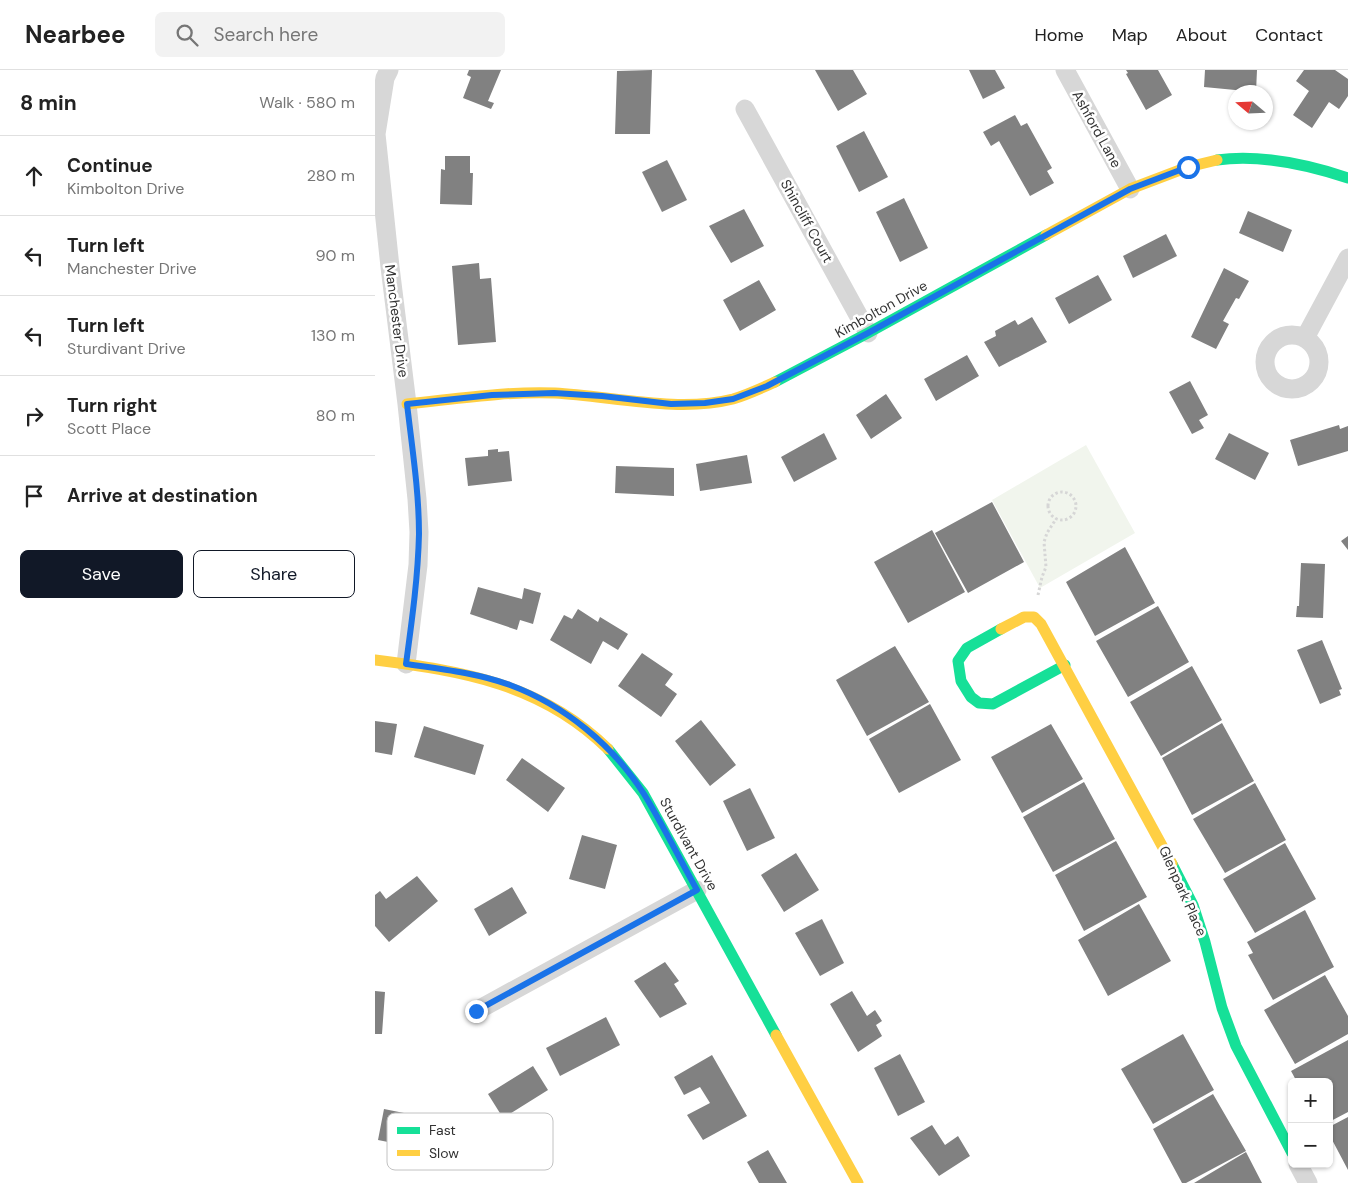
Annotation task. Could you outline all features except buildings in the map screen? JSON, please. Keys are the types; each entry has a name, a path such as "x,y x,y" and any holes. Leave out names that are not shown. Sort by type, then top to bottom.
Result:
{"street":[{"name":"Manchester Drive","path":"389,70 385,78 376,134 407,404 419,532 418,565 406,664"},
{"name":"Ashford Lane","path":"1065,70 1130,189"},
{"name":"Shincliff Court","path":"745,109 868,333"},
{"name":"Kimbolton Drive","path":"407,404 492,395 554,393 602,396 671,404 705,403 733,399 767,386 868,333 1130,189 1188,167 1219,160 1250,158 1314,167 1348,178"},
{"path":"1305,338 1348,258"},
{"name":"Glenpark Place","path":"1065,665 993,704 979,703 971,697 961,680 958,661 967,648 1024,617 1034,617 1041,624 1065,665 1158,835 1193,905 1205,942 1222,1008 1236,1046 1288,1145"},
{"name":"Sturdivant Drive","path":"375,660 459,671 510,685 557,708 602,743 623,765 643,793 858,1183"},
{"path":"476,1011 697,890"},
{"path":"1300,1168 1308,1183"}],"path":[{"path":"1056,493 1069,493 1075,501 1076,510 1070,518 1056,519 1049,512 1049,499 1056,493"},
{"path":"1038,596 1046,567 1045,542 1047,533 1056,519"}],"shaded area":[{"path":"1086,445 1135,533 1040,588 992,500"}],"traffic: fast":[{"path":"1217,160 1234,158 1267,159 1316,168 1348,178"},
{"path":"775,382 1046,235"},
{"path":"1001,629 967,648 958,661 961,681 971,697 979,703 993,704 1065,665"},
{"path":"608,749 643,793 776,1035"},
{"path":"1172,864 1193,905 1205,942 1222,1008 1236,1046 1288,1145"}],"traffic: slow":[{"path":"1046,235 1130,189 1188,167 1217,160"},
{"path":"407,404 518,393 555,393 667,404 712,403 733,399 775,382"},
{"path":"1001,629 1024,617 1034,617 1041,624 1172,864"},
{"path":"375,660 439,669 500,684 556,709 583,727 608,749"},
{"path":"776,1035 858,1183"}],"route":[{"path":"476,1011 697,890 643,793 623,765 602,743 578,723 557,708 510,685 459,671 406,664 418,565 419,532 407,404 492,395 554,393 602,396 671,404 705,403 733,399 767,386 868,333 1130,189 1188,167"}]}
